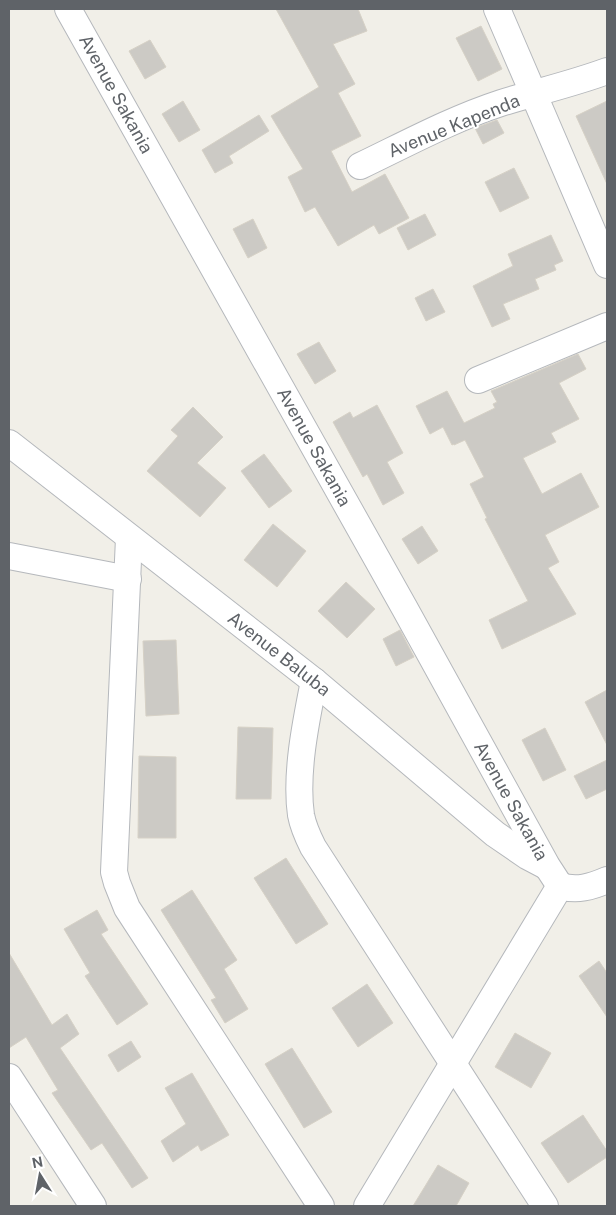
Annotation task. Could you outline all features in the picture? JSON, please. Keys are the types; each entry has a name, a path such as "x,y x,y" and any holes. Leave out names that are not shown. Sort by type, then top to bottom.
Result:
{"street":[{"name":"Avenue Sakania","path":"68,9 553,876"},
{"path":"497,9 607,265"},
{"name":"Avenue Kapenda","path":"360,166 462,118 499,104 607,71"},
{"path":"478,380 607,326"},
{"name":"Avenue Baluba","path":"9,444 314,681 495,834 553,876"},
{"path":"129,538 114,872 116,883 127,908 321,1206"},
{"path":"9,556 128,579"},
{"path":"314,681 305,722 300,770 301,816 313,848 545,1206"},
{"path":"367,1206 453,1064 553,876 570,889 606,883"},
{"path":"9,1077 93,1206"}],"building":[{"path":"276,9 358,9 367,31 333,44 355,84 338,93 361,136 331,151 352,192 385,174 409,218 379,234 374,225 338,246 315,207 305,212 288,177 303,169 271,116 319,87"},
{"path":"481,26 502,69 478,81 456,38"},
{"path":"150,40 166,67 145,79 129,51"},
{"path":"183,101 200,130 179,142 162,114"},
{"path":"607,101 607,184 576,116"},
{"path":"259,115 269,131 229,156 233,163 215,173 202,150"},
{"path":"497,120 504,133 483,144 475,128"},
{"path":"514,168 529,198 500,212 485,182"},
{"path":"425,214 436,235 408,250 397,228"},
{"path":"253,219 267,248 248,258 233,229"},
{"path":"551,235 563,261 554,265 556,270 535,279 539,289 503,304 510,319 492,327 473,286 513,266 508,254"},
{"path":"433,289 445,312 426,321 415,298"},
{"path":"319,342 336,371 315,384 297,354"},
{"path":"578,354 586,369 559,383 579,419 551,433 556,442 523,458 542,494 581,473 599,507 545,535 559,562 548,568 576,614 502,649 489,620 528,601 485,519 487,518 470,484 484,477 465,440 452,445 443,427 430,434 416,406 447,391 464,423 495,408 493,404 497,402 491,391"},
{"path":"377,405 403,453 387,462 404,493 383,505 367,474 363,477 333,422 350,412 353,418"},
{"path":"193,407 223,437 197,463 226,488 200,517 147,471 178,436 171,430"},
{"path":"264,454 292,491 269,508 241,471"},
{"path":"273,524 306,551 277,587 244,560"},
{"path":"422,526 438,551 418,564 402,539"},
{"path":"346,582 375,609 347,638 318,611"},
{"path":"400,630 414,657 396,666 383,639"},
{"path":"176,640 179,714 146,716 143,641"},
{"path":"607,690 607,745 585,702"},
{"path":"238,727 273,728 271,799 236,799"},
{"path":"545,728 566,770 543,781 522,740"},
{"path":"139,756 176,757 176,838 138,838"},
{"path":"607,760 607,789 586,799 574,776"},
{"path":"286,858 328,924 296,944 254,878"},
{"path":"192,890 237,960 224,969 248,1009 225,1023 211,1000 216,998 161,910"},
{"path":"97,910 108,930 101,934 148,1004 117,1025 85,976 90,973 64,929"},
{"path":"9,953 52,1025 67,1014 79,1034 60,1048 148,1178 132,1188 102,1143 91,1150 52,1093 58,1090 26,1037 9,1048"},
{"path":"599,961 607,973 607,1017 579,976"},
{"path":"367,984 393,1023 358,1047 332,1008"},
{"path":"515,1033 551,1053 531,1088 495,1067"},
{"path":"131,1041 141,1057 118,1072 108,1055"},
{"path":"292,1048 332,1112 304,1128 265,1064"},
{"path":"192,1073 229,1135 201,1151 198,1145 173,1162 161,1141 186,1124 165,1088"},
{"path":"583,1115 607,1151 607,1157 568,1183 541,1143"},
{"path":"438,1165 469,1183 456,1206 413,1206"}]}
